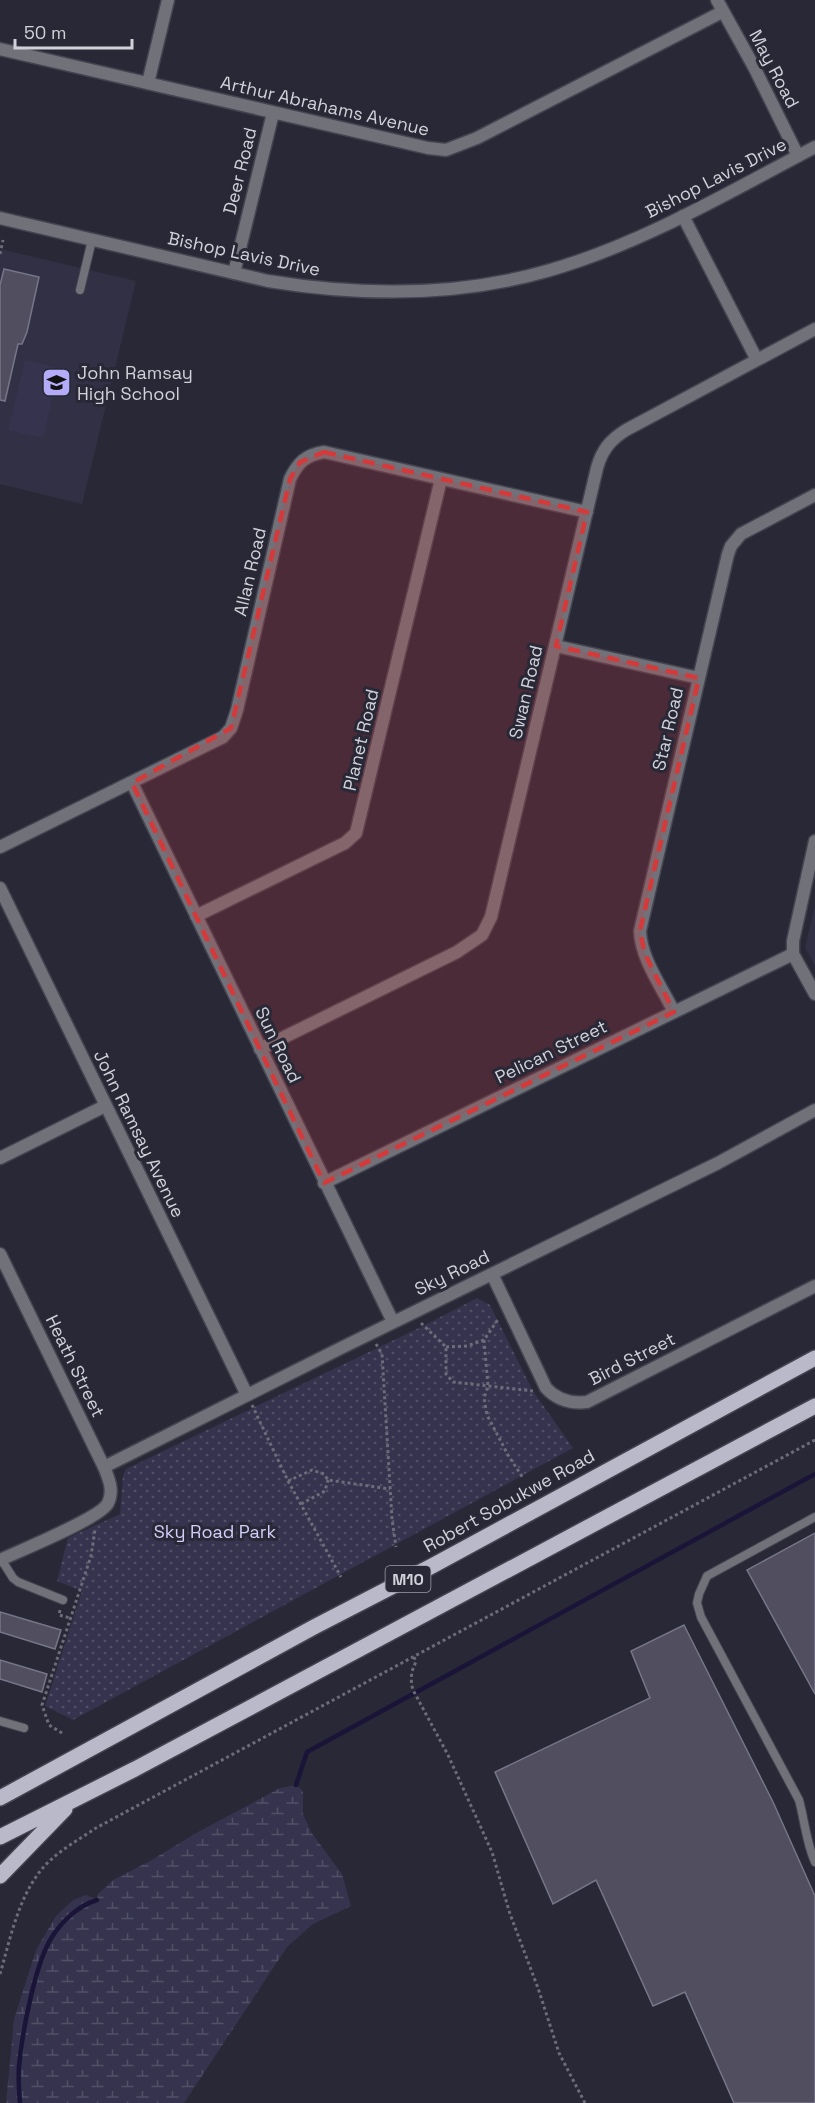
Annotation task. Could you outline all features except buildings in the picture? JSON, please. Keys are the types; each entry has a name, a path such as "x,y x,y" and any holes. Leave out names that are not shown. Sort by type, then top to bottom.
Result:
{"main road":[{"name":"Robert Sobukwe Road","path":"0,1798 815,1358"},
{"name":"M10","path":"0,1837 815,1406"},
{"path":"0,1876 70,1802"}],"street":[{"path":"148,83 168,0"},
{"name":"Arthur Abrahams Avenue","path":"0,49 273,113 428,148 446,150 477,138 719,6"},
{"name":"May Road","path":"719,6 754,67 798,156"},
{"name":"Deer Road","path":"234,273 273,113"},
{"name":"Bishop Lavis Drive","path":"0,218 234,273 301,286 369,292 403,292 476,286 547,271 649,233 815,147"},
{"path":"683,216 757,360"},
{"name":"Swan Road","path":"260,1050 457,952 482,935 491,916 600,458 614,438 815,329"},
{"name":"Allan Road","path":"0,847 223,737 231,728 290,479 300,462 307,456 324,452 587,512"},
{"name":"Planet Road","path":"196,916 345,843 356,832 441,479"},
{"name":"Star Road","path":"674,1012 645,954 640,931 731,546 741,534 815,495"},
{"path":"556,646 699,678"},
{"name":"Sun Road","path":"132,783 393,1322"},
{"path":"815,841 795,925 793,954 815,994"},
{"name":"John Ramsay Avenue","path":"0,888 249,1399"},
{"name":"Pelican Street","path":"324,1183 793,954"},
{"path":"0,1158 105,1106"},
{"name":"Sky Road","path":"104,1467 249,1399 369,1334 718,1163 815,1110"},
{"name":"Heath Street","path":"0,1254 109,1480 111,1489 107,1505 92,1517"},
{"path":"492,1274 546,1388"},
{"name":"Bird Street","path":"546,1388 563,1401 587,1402 815,1286"},
{"path":"1,1559 92,1517"}],"lane":[{"path":"80,290 92,240"},
{"path":"815,1517 707,1576 697,1603 701,1617 734,1681 799,1800 807,1843 815,1862"},
{"path":"1,1559 18,1582 63,1600"},
{"path":"0,1721 24,1728"},
{"path":"0,1792 26,1785"}],"path":[{"path":"0,254 3,240"},
{"path":"413,1312 423,1326 446,1347 467,1346 484,1340 499,1317 510,1311"},
{"path":"369,1334 382,1354 396,1547"},
{"path":"484,1340 488,1386 484,1398 487,1415 523,1478"},
{"path":"446,1347 446,1374 453,1382 536,1392 546,1388"},
{"path":"249,1399 288,1481 341,1577"},
{"path":"0,1974 18,1911 38,1873 58,1855 96,1828 815,1440"},
{"path":"288,1481 312,1470 324,1474 328,1480 390,1489"},
{"path":"301,1504 325,1491 328,1480"},
{"path":"62,1733 49,1725 42,1705 91,1556 95,1530 92,1517"},
{"path":"414,1657 416,1662 412,1669 411,1683 413,1690 448,1755 492,1852 510,1914 559,2053 585,2103"}],"highlighted area":[{"path":"324,452 587,512 556,646 699,678 640,931 645,954 674,1012 324,1183 132,783 231,728 290,479 300,462"}],"shaded area":[{"name":"John Ramsay High School","path":"0,249 136,281 82,504 0,484"},
{"path":"815,907 815,966 805,947"}],"green space":[{"path":"25,360 59,368 43,438 8,430"},
{"name":"Sky Road Park","path":"477,1298 490,1305 533,1391 573,1448 73,1720 45,1706 82,1591 57,1581 68,1538 120,1514 123,1475 126,1469"},
{"path":"296,1785 303,1791 303,1814 311,1832 342,1874 351,1906 313,1924 287,1947 184,2103 6,2103 14,2019 36,1950 56,1916 73,1900 86,1895 97,1900 98,1894 113,1880 280,1788"}],"waterway":[{"path":"296,1785 307,1752 815,1474"},
{"path":"20,2103 21,2052 30,1999 40,1964 52,1937 61,1925 77,1910 97,1900"}],"place":[{"name":"John Ramsay High School","path":"56,383"}]}
